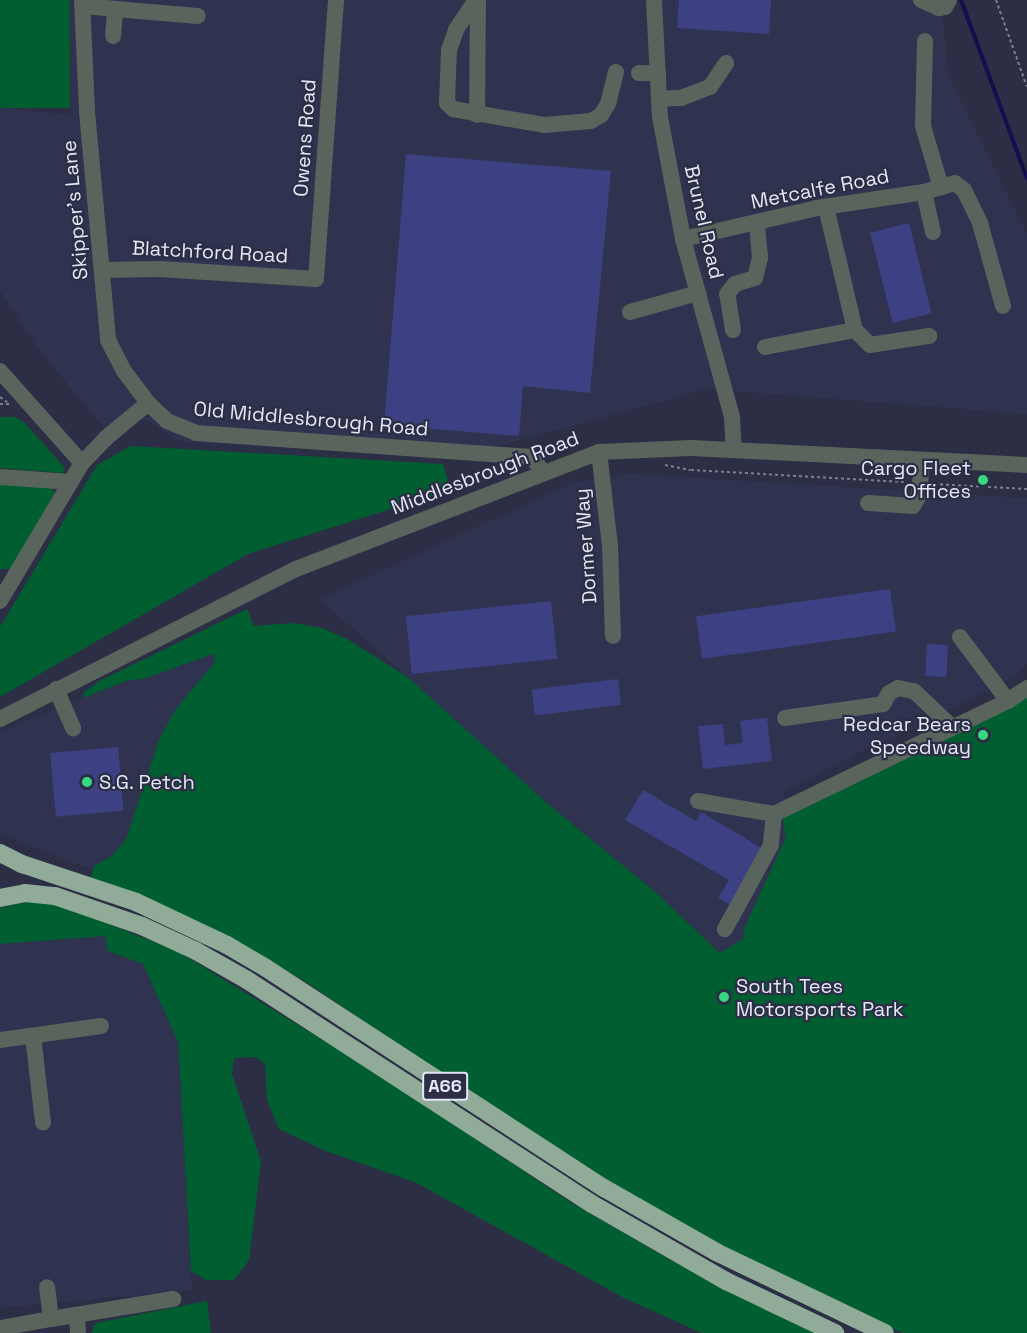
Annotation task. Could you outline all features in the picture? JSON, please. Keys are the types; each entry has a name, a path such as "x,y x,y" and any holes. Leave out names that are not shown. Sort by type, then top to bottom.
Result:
{"highway":[{"name":"A66","path":"0,853 22,864 136,902 227,945 266,968 545,1151 663,1223 792,1290 885,1333"},
{"name":"A66","path":"0,898 25,893 56,896 142,926 196,951 247,980 592,1204 726,1281 835,1333"}],"street":[{"name":"Owens Road","path":"316,279 336,0"},
{"path":"477,0 477,115"},
{"path":"477,0 456,30 449,50 447,103 453,110 544,125 591,121 601,114 608,104 616,72"},
{"name":"Brunel Road","path":"654,0 660,117 683,239 732,417 735,450"},
{"path":"921,0 939,8 945,8 949,0"},
{"path":"82,3 115,9 198,16"},
{"name":"Skipper's Lane","path":"82,3 87,112 108,340 124,371 148,403"},
{"path":"113,36 115,9"},
{"path":"925,41 923,126 933,190 933,232"},
{"path":"659,99 681,98 710,87 726,63"},
{"path":"639,73 658,73"},
{"path":"933,190 955,183 964,190 984,235 1003,306"},
{"name":"Metcalfe Road","path":"683,239 826,207 933,190"},
{"path":"826,207 855,330 870,345 929,336"},
{"path":"733,330 727,294 735,284 755,278 760,258 757,222"},
{"name":"Blatchford Road","path":"102,270 160,269 316,279"},
{"path":"630,312 698,293"},
{"path":"765,347 855,330"},
{"path":"0,371 82,463"},
{"path":"0,601 82,463 106,438 148,403"},
{"name":"Old Middlesbrough Road","path":"148,403 166,421 196,433 532,457 543,472"},
{"name":"Middlesbrough Road","path":"0,719 296,569 599,452 691,448 1027,465"},
{"name":"Dormer Way","path":"599,452 610,546 613,636"},
{"path":"868,503 913,506 917,502 921,483 922,460"},
{"path":"0,477 71,482"},
{"path":"0,571 17,573"},
{"path":"960,637 1008,700"},
{"path":"785,718 883,704 889,693 898,688 914,691 952,727"},
{"path":"698,801 774,814 1008,700 1027,688"},
{"path":"56,689 73,728"},
{"path":"725,929 771,845 774,814"},
{"path":"0,1040 101,1026"},
{"path":"33,1036 43,1122"},
{"path":"47,1287 51,1319"},
{"path":"0,1328 173,1299"},
{"path":"77,1315 78,1333"}],"path":[{"path":"996,0 1027,87"},
{"path":"0,397 9,404"},
{"path":"657,463 692,470 1027,489"}],"shaded area":[{"path":"70,0 941,0 948,75 1027,234 1027,414 707,389 462,456 184,442 170,436 149,421 140,420 113,439 37,347 0,291 0,108 71,115"},
{"path":"630,474 1027,498 1027,663 1015,677 954,707 928,724 882,741 783,792 796,817 749,946 725,957 653,890 548,804 320,599 575,482"},
{"path":"213,654 215,662 176,709 159,740 126,839 112,856 94,866 84,867 0,834 0,731 129,680 143,679"},
{"path":"105,936 108,951 143,964 178,1042 192,1290 0,1308 0,944"}],"green space":[{"path":"0,0 70,0 70,108 0,108"},
{"path":"0,417 15,417 24,422 65,468 63,473 0,468"},
{"path":"131,446 443,464 451,490 248,554 0,697 0,627 97,465"},
{"path":"0,484 46,487 52,489 56,495 10,569 0,569"},
{"name":"South Tees Motorsports Park","path":"247,609 254,626 293,623 322,628 347,639 409,678 548,804 653,890 720,953 743,939 744,929 786,837 783,820 786,812 1027,686 1027,1333 903,1333 807,1290 650,1207 411,1053 306,982 222,935 145,897 91,878 94,866 112,856 126,839 159,740 175,710 215,662 213,654 143,679 129,680 83,698 84,692 101,680"},
{"path":"26,902 58,904 179,952 365,1066 567,1200 672,1261 815,1333 702,1333 624,1298 417,1183 323,1150 279,1129 267,1100 265,1064 256,1057 234,1058 232,1074 261,1162 249,1260 234,1280 206,1280 191,1271 178,1042 143,964 108,951 105,936 0,944 0,908"},
{"path":"207,1301 211,1333 91,1333 96,1323"}],"building":[{"path":"679,0 771,0 769,34 677,28"},
{"path":"406,154 611,171 590,393 523,386 519,436 384,425"},
{"path":"909,223 931,313 893,323 870,233"},
{"path":"890,589 896,632 702,659 696,616"},
{"path":"551,601 557,659 412,674 406,616"},
{"path":"927,644 948,645 946,677 925,676"},
{"path":"618,679 621,705 535,715 532,690"},
{"path":"767,718 772,761 703,769 698,726 723,724 725,745 743,743 740,721"},
{"name":"S.G. Petch","path":"118,747 124,811 56,817 50,753"},
{"path":"643,790 696,821 701,812 765,850 732,906 718,898 729,880 625,820"}],"waterway":[{"path":"961,0 1027,178"}],"place":[{"name":"Cargo Fleet Offices","path":"983,480"},
{"name":"Redcar Bears Speedway","path":"983,735"},
{"name":"S.G. Petch","path":"87,782"},
{"name":"South Tees Motorsports Park","path":"724,997"}]}
